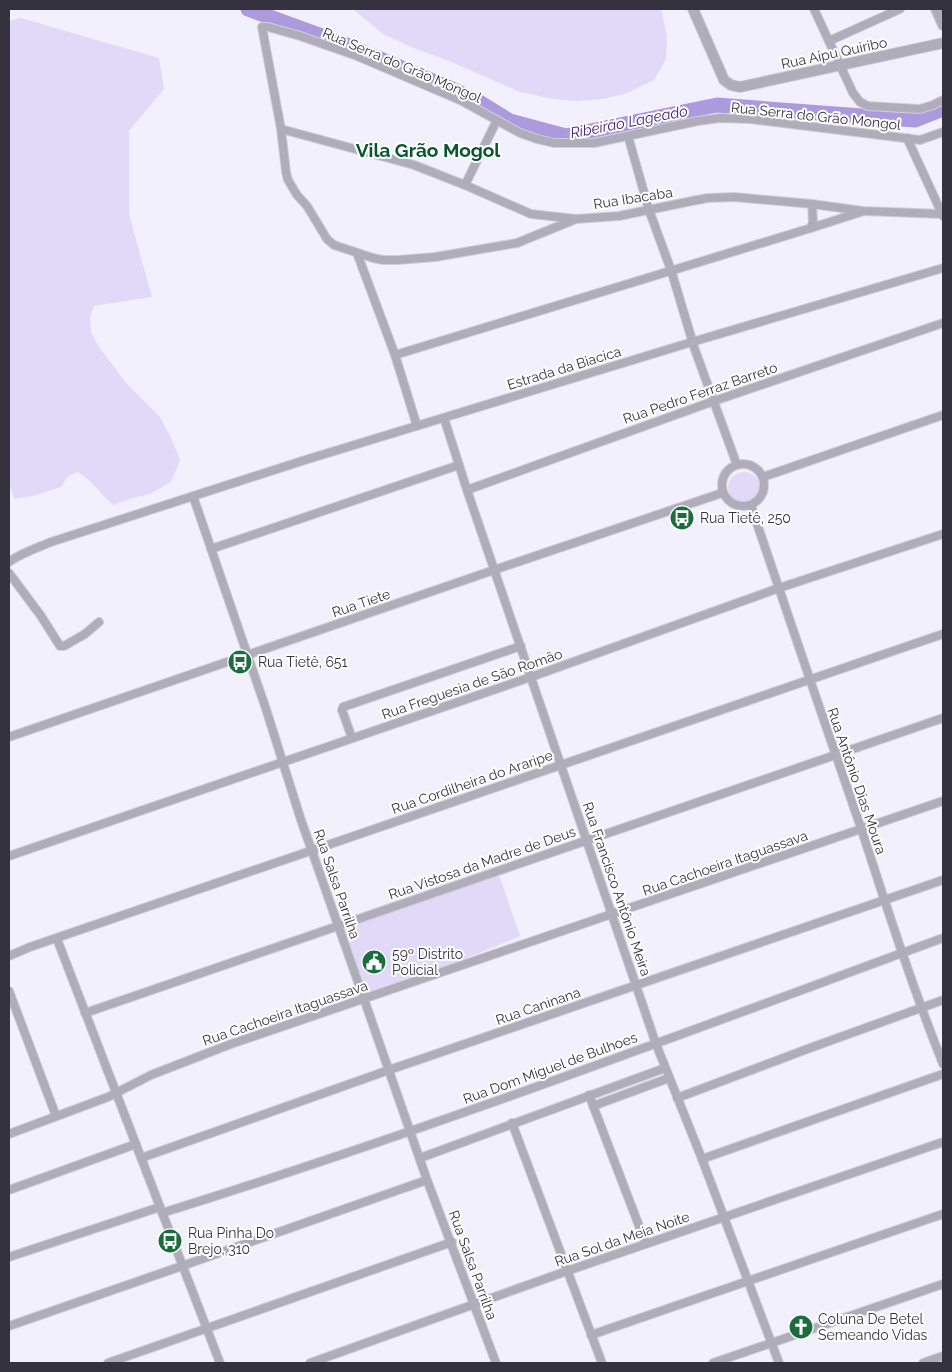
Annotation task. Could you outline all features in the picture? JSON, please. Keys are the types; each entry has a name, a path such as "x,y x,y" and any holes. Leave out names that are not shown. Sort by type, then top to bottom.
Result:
{"street":[{"name":"Rua Aipu Quiribo","path":"693,9 724,80 740,88 943,43"},
{"path":"814,9 853,93 860,102 868,106 920,109 933,106 943,100"},
{"path":"829,41 900,9"},
{"path":"936,9 943,25"},
{"name":"Rua Serra do Grão Mongol","path":"282,129 262,27 300,36 357,56 439,90 520,133 554,143 594,143 720,118 750,119 920,140 943,132"},
{"path":"465,185 497,120"},
{"path":"282,129 286,172 291,187 308,206 327,239 334,244 372,258 398,260 434,257 517,243 576,219"},
{"name":"Rua Ibacaba","path":"282,129 414,166 465,185 531,214 576,219 619,216 700,199 726,197 812,204 863,211 943,215"},
{"path":"628,136 649,210 671,270 692,342 737,465"},
{"path":"907,138 943,215"},
{"path":"811,228 812,204"},
{"path":"394,355 863,211"},
{"path":"549,216 550,231"},
{"path":"357,253 394,355 417,426"},
{"name":"Estrada da Biacica","path":"9,562 51,542 193,496 692,342 943,270"},
{"name":"Rua Pedro Ferraz Barreto","path":"466,490 714,401 943,323"},
{"path":"763,477 943,415"},
{"name":"Rua Francisco Antônio Meira","path":"444,418 466,490 532,677 656,1044 702,1159 779,1363"},
{"path":"743,464 755,468 763,477 764,491 761,497 750,506 737,506 731,503 722,492 722,479 726,472 737,465 743,464"},
{"path":"211,548 458,465"},
{"name":"Rua Tiete","path":"9,737 722,492"},
{"name":"Rua Salsa Parrilha","path":"193,496 312,850 410,1131 496,1363"},
{"name":"Rua Antônio Dias Moura","path":"750,506 921,1009 943,1064"},
{"name":"Rua Freguesia de São Romão","path":"9,856 532,677 779,588 943,534"},
{"path":"9,573 41,616 60,646 64,646 85,634 99,622"},
{"name":"Rua Cordilheira do Araripe","path":"9,956 943,634"},
{"path":"352,738 342,710 343,707 521,646"},
{"name":"Rua Vistosa da Madre de Deus","path":"85,1013 943,718"},
{"name":"Rua Cachoeira Itaguassava","path":"9,1134 116,1093 178,1064 232,1044 943,801"},
{"name":"Rua Caninana","path":"141,1158 389,1070 943,880"},
{"path":"57,938 220,1363"},
{"name":"Rua Dom Miguel de Bulhoes","path":"9,1257 161,1210 274,1178 656,1044 943,938"},
{"path":"9,992 56,1116"},
{"path":"677,1098 943,1000"},
{"path":"420,1158 665,1068"},
{"path":"702,1159 943,1074"},
{"path":"593,1106 669,1078"},
{"path":"589,1095 646,1244"},
{"path":"512,1123 602,1363"},
{"name":"Rua Sol da Meia Noite","path":"310,1363 567,1271 943,1142"},
{"path":"9,1190 136,1144"},
{"path":"9,1326 428,1180"},
{"path":"591,1335 943,1214"},
{"path":"108,1363 452,1242"},
{"path":"714,1363 943,1284"},
{"path":"927,1362 943,1356"}],"shaded area":[{"path":"353,9 661,9 667,36 666,59 654,80 627,93 603,99 578,101 553,99 520,92 449,61 411,47 383,34"},
{"path":"21,18 159,58 164,89 129,131 129,214 152,297 94,306 90,317 91,332 99,347 126,383 160,417 180,460 171,482 150,494 113,505 92,483 78,472 68,476 61,487 33,496 14,499 9,482 9,21"},
{"path":"744,472 750,473 755,477 759,482 759,494 755,499 750,503 744,504 738,503 733,499 729,494 728,488 729,482 733,477 738,473"},
{"path":"499,875 520,936 457,962 365,996 343,928"}],"waterway":[{"name":"Ribeirão Lageado","path":"248,9 344,44 452,89 481,103 510,121 566,136 717,105 915,120 943,109"}],"place":[{"name":"Rua Tietê, 250","path":"682,518"},
{"name":"Rua Tietê, 651","path":"240,662"},
{"name":"59º Distrito Policial","path":"374,962"},
{"name":"Rua Pinha Do Brejo, 310","path":"170,1241"},
{"name":"Coluna De Betel Semeando Vidas","path":"801,1327"}],"district":[{"name":"Vila Grão Mogol","path":"428,150"}]}
